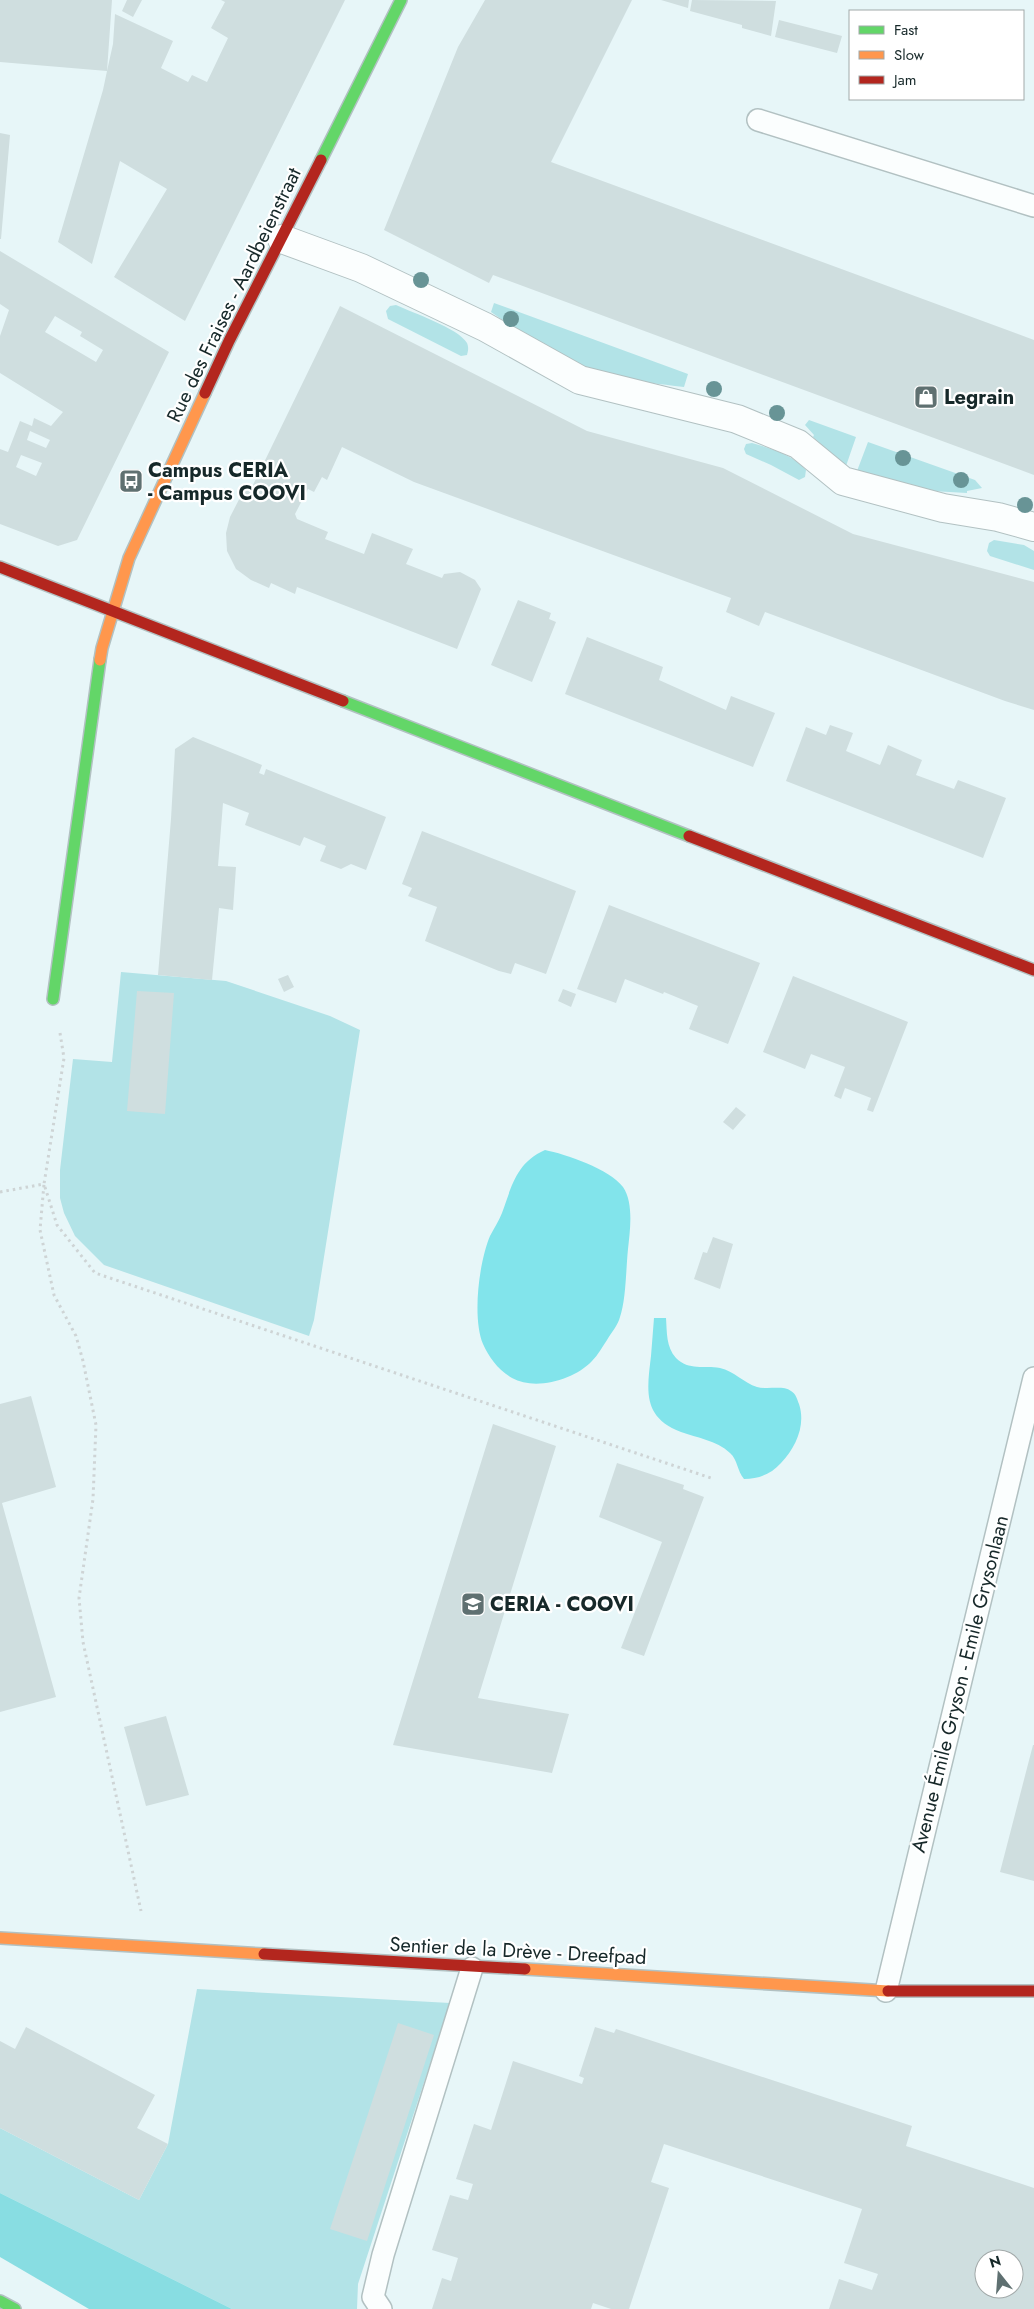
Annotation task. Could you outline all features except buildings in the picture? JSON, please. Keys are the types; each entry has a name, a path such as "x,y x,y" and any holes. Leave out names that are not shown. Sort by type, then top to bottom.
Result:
{"main road":[{"name":"Rue des Fraises - Aardbeienstraat","path":"53,999 102,648 134,545 229,341 401,0"},
{"path":"0,567 1034,970"},
{"name":"Sentier de la Drève - Dreefpad","path":"0,1938 472,1968 886,1991 1034,1991"},
{"path":"0,2301 15,2309"}],"street":[{"path":"282,239 361,268 485,327 580,380 737,419 798,444 843,481 943,508 998,516 1034,527"}],"lane":[{"path":"758,120 1034,206"},
{"name":"Avenue Émile Gryson - Emile Grysonlaan","path":"886,1991 1034,1378"},
{"path":"381,2309 373,2297 383,2255 472,1968"}],"path":[{"path":"64,1058 44,1184 40,1230 54,1295 60,1311 69,1321 81,1353 96,1425 93,1499 80,1598 83,1642 149,1947"},
{"path":"0,1192 44,1184"},
{"path":"44,1184 56,1225 95,1273 711,1478"}],"shaded area":[{"path":"494,303 688,374 684,387 621,378 580,365 549,350 491,312"},
{"path":"396,305 434,321 462,337 467,343 467,355 461,356 388,319 386,311 390,306"},
{"path":"809,420 856,437 846,466 813,437 814,435 805,425"},
{"path":"868,442 975,480 982,488 967,491 967,493 914,490 857,471"},
{"path":"752,443 767,447 794,460 806,470 805,477 799,480 746,454 744,449 746,444"},
{"path":"994,540 1024,545 1034,551 1034,570 990,556 987,551 989,543"},
{"path":"121,972 226,981 330,1016 360,1030 314,1320 309,1336 104,1265 75,1236 64,1213 60,1198 60,1170 73,1059 112,1062"},
{"path":"545,1150 587,1163 617,1180 623,1187 629,1201 630,1226 624,1302 619,1320 614,1329 596,1356 584,1368 575,1374 554,1382 532,1384 512,1378 494,1363 483,1344 477,1305 480,1275 486,1247 501,1216 512,1185 516,1176 527,1162"},
{"path":"654,1318 666,1318 670,1349 676,1358 686,1365 720,1368 757,1387 784,1388 794,1394 801,1412 800,1428 791,1450 773,1470 760,1477 744,1479 733,1456 725,1449 713,1442 681,1432 659,1419 653,1410 648,1391"},
{"path":"197,1989 450,2003 358,2284 357,2309 232,2309 0,2193 0,2128 139,2200 168,2144"},
{"path":"0,2193 232,2309 89,2309 0,2257"}],"traffic: fast":[{"path":"321,160 401,0"},
{"path":"53,999 100,660"},
{"path":"343,701 689,836"},
{"path":"0,2301 15,2309"}],"traffic: slow":[{"path":"100,660 129,558 205,393"},
{"path":"0,1938 264,1954"},
{"path":"525,1969 888,1991"}],"traffic: jam":[{"path":"205,393 229,341 321,160"},
{"path":"0,567 343,701"},
{"path":"689,836 1034,970"},
{"path":"264,1954 525,1969"},
{"path":"888,1991 1034,1991"}],"place":[{"name":"Legrain","path":"926,397"},
{"name":"Campus CERIA - Campus COOVI","path":"131,481"},
{"name":"CERIA - COOVI","path":"473,1604"}]}
